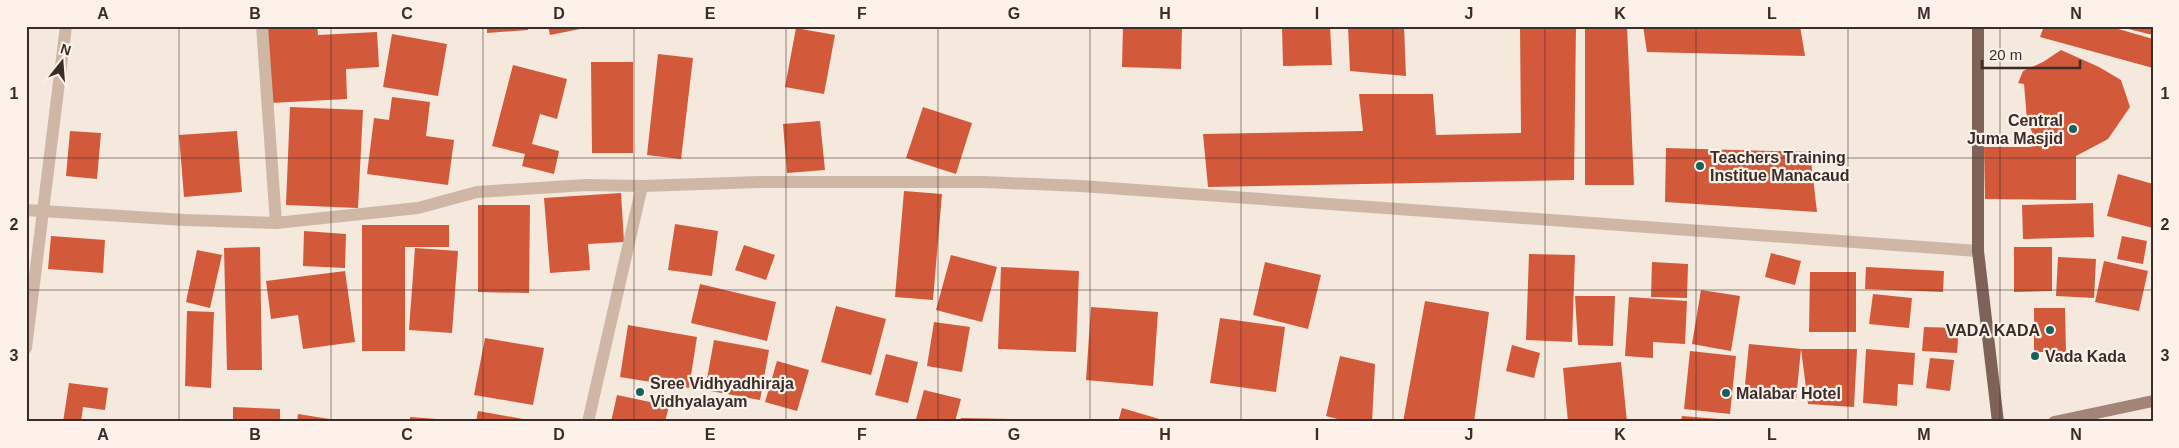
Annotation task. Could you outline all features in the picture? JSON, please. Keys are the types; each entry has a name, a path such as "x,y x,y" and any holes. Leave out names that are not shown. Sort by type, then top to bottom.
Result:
{"main road":[{"path":"1978,26 1978,251 1998,422"}],"street":[{"path":"26,348 66,26"},
{"path":"262,26 276,223"},
{"path":"26,210 185,220 276,223 418,208 477,192 586,185 642,186 760,182 984,182 1081,186 1978,251"},
{"path":"588,422 642,186"},
{"path":"2054,422 2153,402"}],"building":[{"path":"266,26 317,26 318,35 377,32 379,67 346,69 347,99 270,103"},
{"path":"487,26 528,26 528,30 487,33"},
{"path":"548,26 584,26 585,28 550,35"},
{"path":"1123,26 1182,26 1181,69 1122,67"},
{"path":"1282,26 1330,26 1332,65 1283,66"},
{"path":"1348,26 1404,26 1406,76 1350,71"},
{"path":"1520,26 1576,26 1574,180 1208,187 1203,134 1363,131 1359,94 1433,94 1436,135 1521,133"},
{"path":"1585,26 1627,26 1634,185 1585,185"},
{"path":"1643,26 1800,26 1805,56 1647,52"},
{"path":"2044,26 2108,26 2153,39 2153,68 2040,37"},
{"path":"2153,26 2153,35 2120,27"},
{"path":"796,28 835,35 824,94 785,87"},
{"path":"392,34 447,44 438,96 383,87"},
{"name":"Central Juma Masjid","path":"2061,50 2099,67 2121,80 2130,107 2108,139 2076,156 2076,200 1985,199 1984,147 2029,147 2047,144 2034,137 2027,120 2024,84 2018,83 2023,71 2043,62"},
{"path":"658,54 693,58 681,159 647,155"},
{"path":"591,62 633,62 633,153 592,153"},
{"path":"513,65 567,79 557,119 540,114 532,144 559,151 554,174 522,166 525,154 492,146"},
{"path":"392,97 430,102 426,136 454,140 448,185 367,174 374,118 389,120"},
{"path":"290,107 363,110 358,208 286,205"},
{"path":"923,107 972,123 956,174 906,158"},
{"path":"820,121 825,170 787,173 783,124"},
{"path":"70,131 101,133 97,179 66,176"},
{"path":"237,131 242,192 184,197 179,135"},
{"path":"1666,148 1810,152 1817,212 1665,202"},
{"path":"2118,174 2153,184 2153,228 2107,216"},
{"path":"904,191 942,194 933,300 895,297"},
{"path":"621,193 624,242 588,244 590,270 550,273 544,198"},
{"path":"2093,203 2094,237 2023,239 2022,205"},
{"path":"478,205 530,205 529,293 478,292"},
{"path":"675,224 718,231 712,276 668,270"},
{"path":"362,225 449,225 449,247 405,247 405,351 362,351"},
{"path":"304,231 346,234 345,268 303,266"},
{"path":"51,236 105,240 103,273 48,269"},
{"path":"2122,236 2147,241 2143,264 2117,259"},
{"path":"744,245 775,255 766,280 735,270"},
{"path":"260,247 262,370 227,370 224,248"},
{"path":"2014,247 2052,247 2052,291 2014,292"},
{"path":"415,248 458,251 452,333 409,330"},
{"path":"197,250 222,255 210,308 186,302"},
{"path":"1771,253 1801,261 1795,285 1765,277"},
{"path":"1529,254 1575,255 1572,342 1526,340"},
{"path":"951,255 997,267 982,322 936,310"},
{"path":"2058,257 2096,259 2094,298 2056,296"},
{"path":"2104,261 2148,271 2139,311 2095,302"},
{"path":"1265,262 1321,275 1308,329 1253,315"},
{"path":"1652,262 1688,264 1687,298 1651,297"},
{"path":"1001,267 1079,271 1076,352 998,349"},
{"path":"1866,267 1944,271 1943,292 1865,289"},
{"path":"345,271 355,342 303,349 298,315 271,319 266,281"},
{"path":"1810,272 1856,272 1856,332 1809,332"},
{"path":"700,284 776,302 767,341 691,323"},
{"path":"1701,290 1740,296 1731,351 1692,344"},
{"path":"1873,294 1912,298 1909,328 1869,324"},
{"path":"1575,296 1615,296 1613,346 1578,345"},
{"path":"1629,297 1687,301 1685,344 1653,342 1653,358 1625,356"},
{"path":"1425,301 1489,312 1474,422 1403,422"},
{"path":"836,306 886,319 871,375 821,362"},
{"path":"1091,307 1158,312 1153,386 1086,380"},
{"name":"VADA KADA","path":"2034,308 2065,308 2066,352 2034,352"},
{"path":"187,311 214,312 211,388 185,386"},
{"path":"1220,318 1285,327 1276,392 1210,383"},
{"path":"934,322 970,327 962,372 927,366"},
{"path":"628,325 697,337 689,388 620,377"},
{"path":"1924,327 1959,328 1957,353 1922,351"},
{"path":"485,338 544,348 533,405 474,395"},
{"path":"714,340 769,350 760,400 705,390"},
{"path":"1749,344 1801,349 1796,400 1744,395"},
{"path":"1512,345 1540,353 1534,378 1506,371"},
{"path":"1801,349 1857,349 1854,407 1808,404"},
{"path":"1866,349 1915,353 1913,385 1898,384 1897,406 1863,403"},
{"path":"1690,351 1736,356 1730,414 1684,409"},
{"path":"886,354 918,362 908,403 875,395"},
{"path":"1340,356 1375,364 1372,422 1349,422 1326,416"},
{"path":"1930,358 1954,360 1950,391 1926,388"},
{"path":"777,361 809,370 797,411 765,402"},
{"path":"1621,362 1627,422 1568,422 1563,368"},
{"path":"69,383 108,388 105,410 83,407 81,422 63,422"},
{"path":"924,390 961,399 955,422 926,422 916,419"},
{"path":"617,395 669,406 665,422 611,422"},
{"path":"233,407 280,409 280,422 233,422"},
{"path":"1122,408 1166,421 1166,422 1118,422"},
{"path":"478,411 534,421 534,422 476,422"},
{"path":"298,414 342,421 342,422 297,422"},
{"path":"1682,416 1731,420 1731,422 1681,422"},
{"path":"410,417 450,420 450,422 410,422"},
{"path":"961,418 1011,419 1011,422 960,422"}],"place":[{"name":"Central Juma Masjid","path":"2073,129"},
{"name":"Teachers Training Institue Manacaud","path":"1700,166"},
{"name":"VADA KADA","path":"2050,330"},
{"name":"Vada Kada","path":"2035,356"},
{"name":"Sree Vidhyadhiraja Vidhyalayam","path":"640,392"},
{"name":"Malabar Hotel","path":"1726,393"}]}
